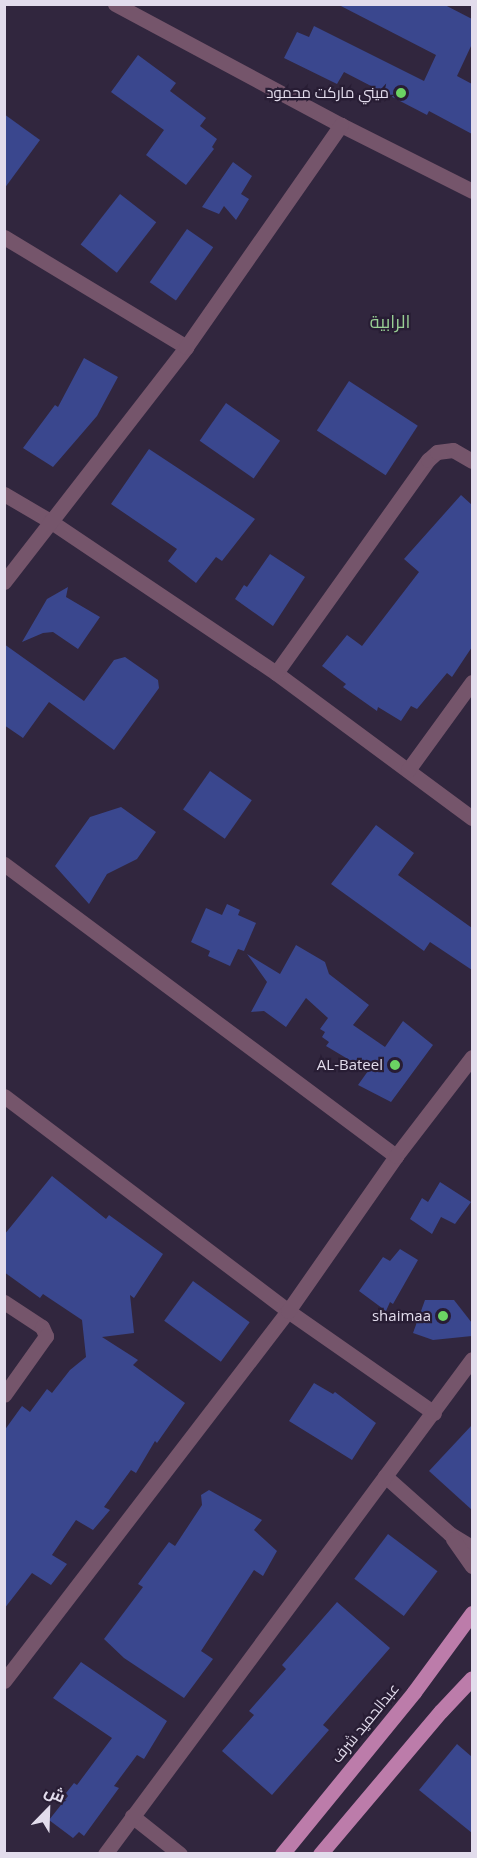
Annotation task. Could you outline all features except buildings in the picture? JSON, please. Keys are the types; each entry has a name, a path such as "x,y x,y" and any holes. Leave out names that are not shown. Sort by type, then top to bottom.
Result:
{"main road":[{"name":"عبدالحميد شرف","path":"282,1854 414,1692 472,1613"},
{"path":"320,1854 441,1711 472,1678"}],"street":[{"path":"116,4 341,125 472,191"},
{"path":"4,582 186,347 341,125"},
{"path":"4,237 186,347"},
{"path":"276,673 428,460 437,452 453,450 472,461"},
{"path":"4,494 50,520 276,673 472,818"},
{"path":"408,771 472,682"},
{"path":"4,864 396,1156"},
{"path":"4,1681 288,1311 396,1156 472,1057"},
{"path":"4,1095 288,1311 434,1413"},
{"path":"4,1302 42,1327 46,1336 4,1395"},
{"path":"105,1854 472,1359"},
{"path":"385,1476 450,1534 472,1547"},
{"path":"450,1534 472,1566"},
{"path":"132,1816 180,1854"}],"place":[{"name":"ميني ماركت محمود","path":"401,93"},
{"name":"AL-Bateel","path":"395,1065"},
{"name":"shaimaa","path":"443,1316"}],"district":[{"name":"الرابية","path":"390,321"}]}
